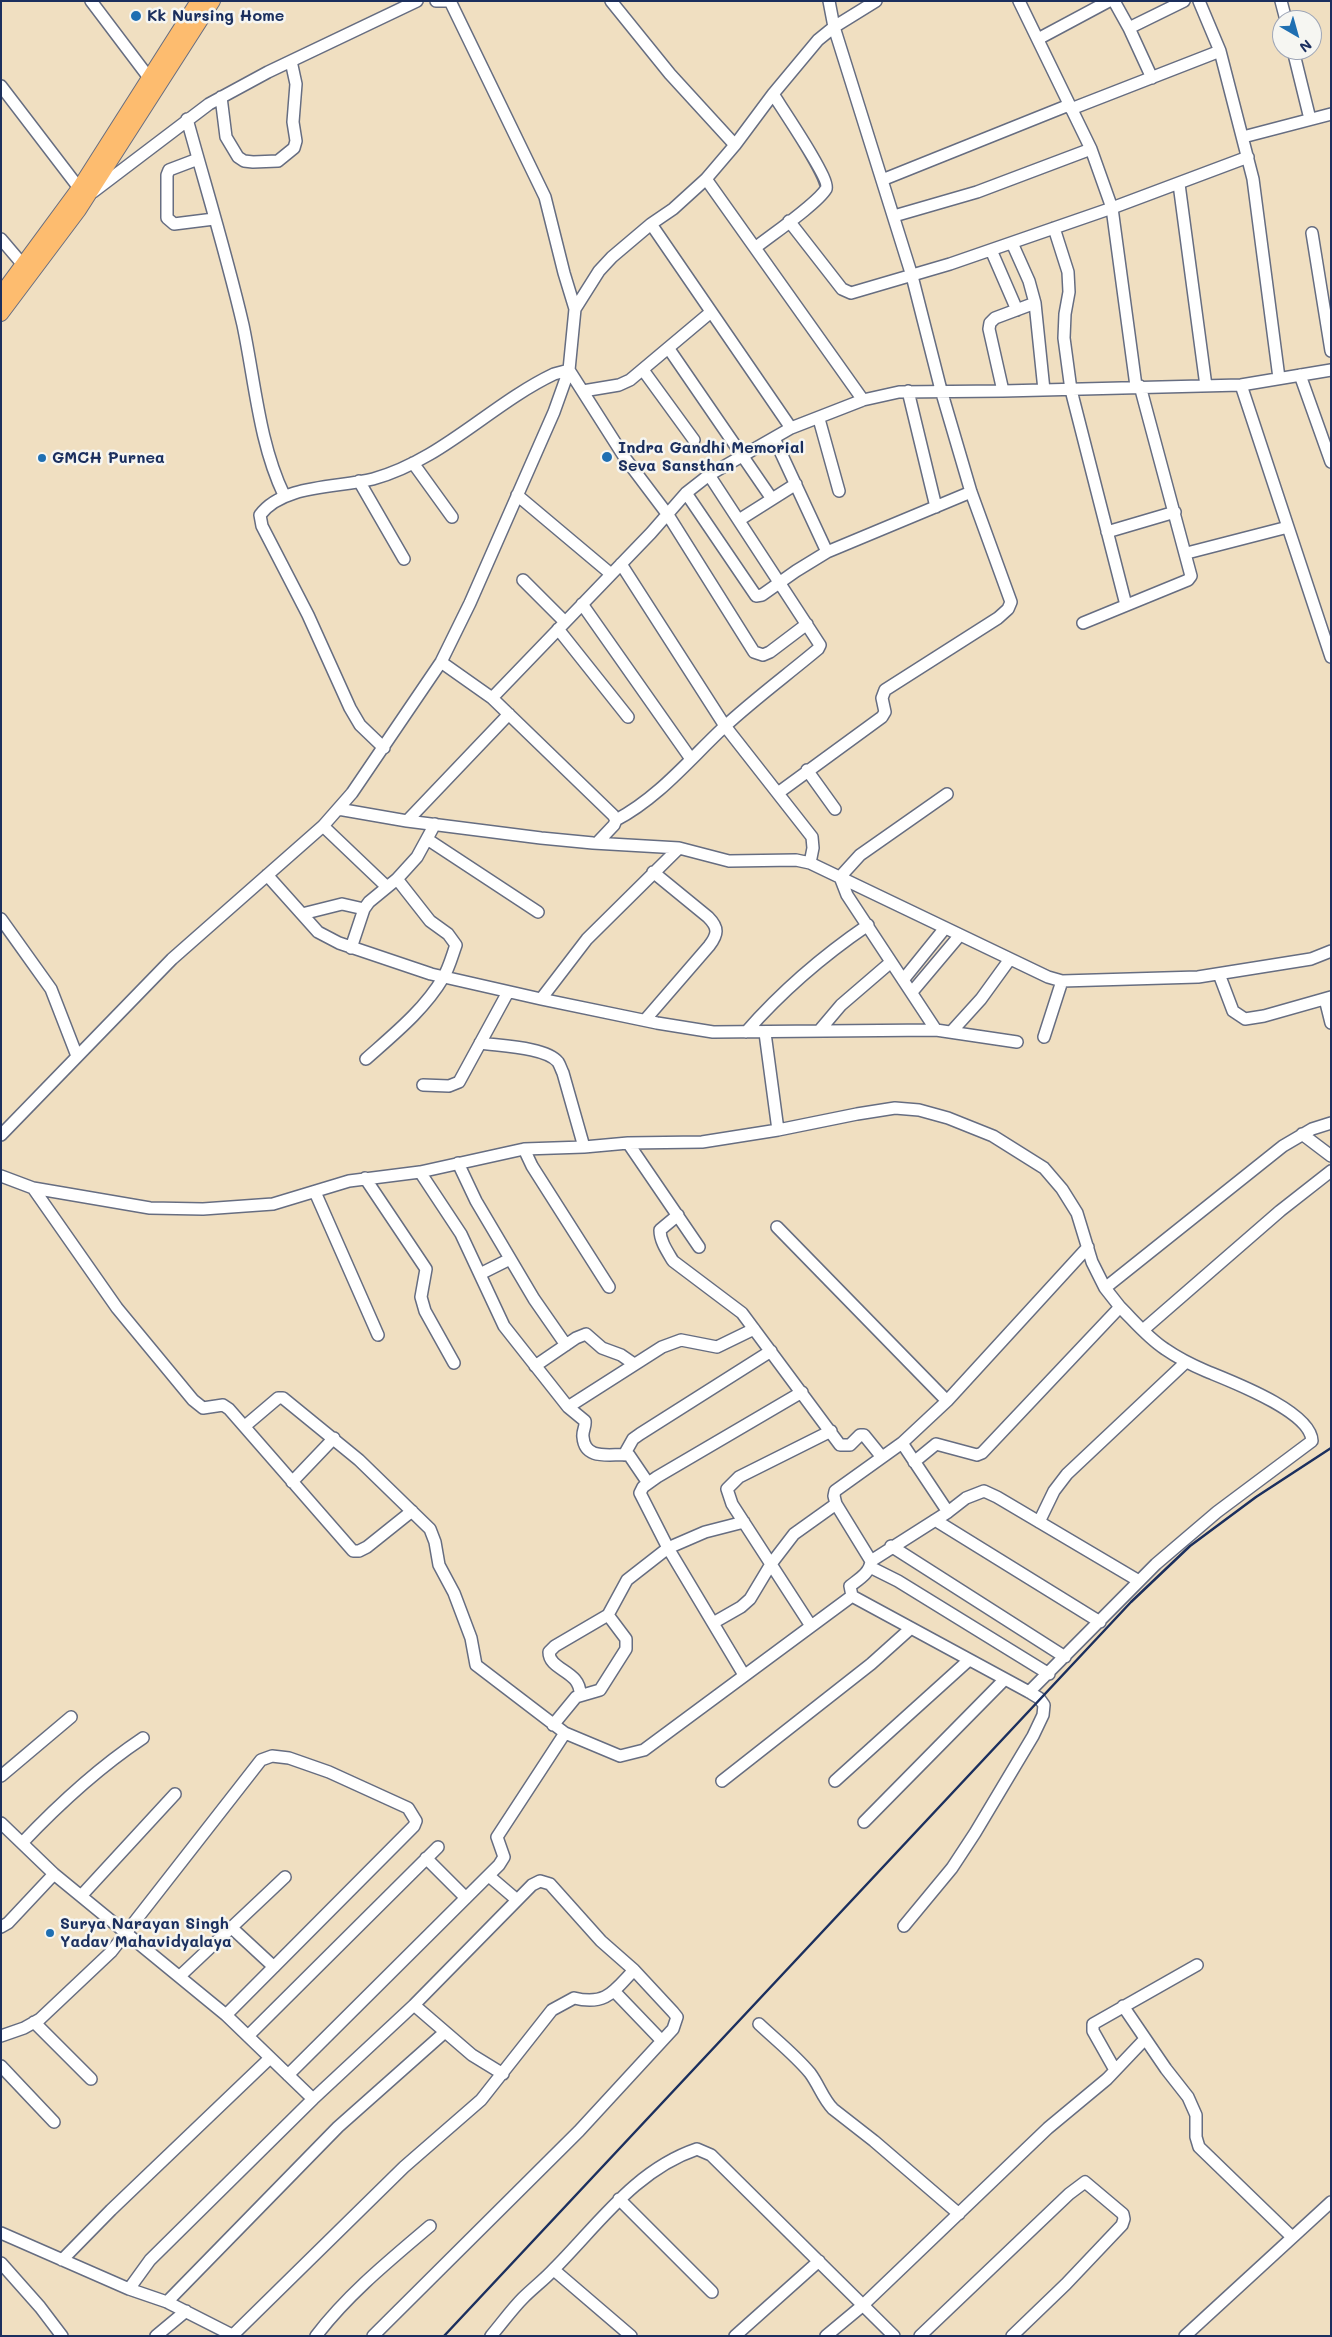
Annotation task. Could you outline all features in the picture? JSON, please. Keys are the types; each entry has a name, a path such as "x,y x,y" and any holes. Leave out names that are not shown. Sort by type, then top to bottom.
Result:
{"main road":[{"path":"154,83 198,1"},
{"path":"1,314 84,192 154,83 213,1"},
{"path":"1,294 60,217 84,192"}],"street":[{"path":"91,1 154,83"},
{"path":"1,86 84,192 220,97 417,1"},
{"path":"1,1134 172,959 323,826 338,809 384,748 441,662 554,412 569,370 575,309 545,197 450,1 436,1"},
{"path":"611,1 670,74 735,145"},
{"path":"778,792 882,717 885,712 882,698 885,690 1008,609 1011,602 1009,592 971,492 941,390 912,276 834,27 829,1"},
{"path":"575,309 599,271 651,224 673,209 706,178 735,145 773,94 818,40 834,27 876,1"},
{"path":"1019,1 1091,149 1112,208 1138,386 1192,570 1192,576 1188,580 1083,624"},
{"path":"1038,39 1109,1"},
{"path":"1114,1 1129,28 1152,78"},
{"path":"1129,28 1184,1"},
{"path":"1199,1 1220,51 1244,137 1258,215 1279,378"},
{"path":"882,180 1220,51"},
{"path":"1295,60 1310,119"},
{"path":"220,97 226,137 238,157 244,161 253,162 278,161 294,148 296,141 293,122 296,84 291,61"},
{"path":"755,248 815,200 826,189 827,184 820,168 773,94"},
{"path":"1244,137 1331,114"},
{"path":"187,119 239,309 265,441 275,476 284,495"},
{"path":"894,216 962,197 1091,149"},
{"path":"789,221 847,292 852,293 912,276 1012,243 1179,184 1248,157"},
{"path":"198,159 170,170 167,175 168,218 174,224 214,219"},
{"path":"706,178 863,400"},
{"path":"1179,184 1206,386"},
{"path":"651,224 791,428"},
{"path":"1054,228 1068,272 1069,292 1064,314 1064,338 1071,390 1126,605"},
{"path":"1312,234 1331,351"},
{"path":"1,239 24,266"},
{"path":"1012,243 1030,281 1044,390"},
{"path":"991,250 1016,310"},
{"path":"1003,392 988,329 990,323 995,318 1034,303"},
{"path":"583,392 619,386 643,370 712,312"},
{"path":"669,349 744,455 772,499"},
{"path":"569,370 625,458 668,515 754,652 763,655 770,652 807,624"},
{"path":"384,748 360,725 350,708 308,615 262,526 260,515 266,506 284,495 373,479 413,463 441,447 546,378 569,370"},
{"path":"643,370 694,440"},
{"path":"492,698 668,515 686,493 709,475 791,428 819,419 863,400 884,394 908,391 1003,392 1138,386 1241,385 1331,370"},
{"path":"1300,375 1328,448 1331,462"},
{"path":"1241,385 1331,657"},
{"path":"908,391 936,507"},
{"path":"819,419 839,491"},
{"path":"774,438 828,552"},
{"path":"413,463 452,517"},
{"path":"597,843 614,825 616,820 634,811 725,726 818,649 820,645 709,475"},
{"path":"359,481 404,559"},
{"path":"738,520 796,484"},
{"path":"686,493 756,596 762,595 828,552 971,492"},
{"path":"517,495 611,574"},
{"path":"1108,532 1175,512"},
{"path":"1187,553 1288,527"},
{"path":"621,564 725,726 812,837 813,848 810,863"},
{"path":"523,580 561,626 628,717"},
{"path":"582,604 691,759"},
{"path":"441,662 492,698 616,820"},
{"path":"406,821 508,714"},
{"path":"807,770 835,809"},
{"path":"840,877 860,855 947,794"},
{"path":"338,809 406,821 597,843 679,848 729,862 796,860 810,863 1048,977 1062,981 1198,977 1311,959 1331,950"},
{"path":"351,948 364,909 397,880 417,857 435,824"},
{"path":"323,826 387,887"},
{"path":"427,839 538,912"},
{"path":"541,999 586,939 679,848"},
{"path":"645,1020 709,946 716,937 718,930 716,924 653,872"},
{"path":"268,875 318,932 351,948 444,977 508,992 714,1032 936,1030 1017,1042"},
{"path":"840,877 847,895 936,1030"},
{"path":"366,1059 417,1012 444,977 456,945 454,939 430,921 397,880"},
{"path":"302,914 342,904 364,909"},
{"path":"1,920 51,989 77,1056"},
{"path":"746,1032 774,1003 848,939 868,925"},
{"path":"903,980 945,928"},
{"path":"912,992 960,935"},
{"path":"952,1031 981,999 1010,959"},
{"path":"819,1031 841,1005 891,962"},
{"path":"1219,974 1233,1011 1244,1019 1264,1016 1328,998 1331,1023"},
{"path":"1044,1038 1062,981"},
{"path":"424,1085 449,1086 456,1084 508,992"},
{"path":"765,1033 778,1130"},
{"path":"480,1043 534,1051 546,1054 558,1062 563,1073 584,1147"},
{"path":"1,1176 33,1188 164,1209 273,1204 364,1178 420,1172 524,1149 584,1147 628,1142 702,1142 895,1108 919,1110 948,1118 994,1136 1044,1168 1062,1189 1077,1213 1097,1274 1105,1288 1120,1307 1143,1330 1164,1348 1186,1362 1281,1406 1312,1435 1312,1441 1217,1512 1139,1581 1049,1674 1029,1692"},
{"path":"1105,1288 1283,1146 1302,1134 1331,1123"},
{"path":"1302,1134 1331,1156"},
{"path":"628,1142 699,1247"},
{"path":"524,1149 532,1166 608,1287"},
{"path":"458,1164 476,1201 510,1259 534,1299 566,1345"},
{"path":"1143,1330 1280,1211 1331,1171"},
{"path":"420,1172 461,1234 504,1326 568,1407 584,1421 583,1437 591,1452 600,1456 629,1455 648,1483"},
{"path":"364,1178 426,1269 421,1297 425,1311 454,1363"},
{"path":"33,1188 117,1308 192,1400 203,1408 223,1405 245,1426 353,1551 359,1552 367,1547 412,1511"},
{"path":"315,1192 378,1335"},
{"path":"678,1215 660,1230 660,1236 674,1261 734,1306 771,1351 840,1445 845,1446 860,1435 864,1435 881,1456"},
{"path":"777,1227 947,1400"},
{"path":"1049,1674 870,1564 836,1504 834,1496 835,1490 902,1443 947,1400 1088,1247"},
{"path":"480,1274 510,1259"},
{"path":"914,1462 936,1444 977,1455 982,1453 1120,1307"},
{"path":"568,1407 671,1342 681,1340 708,1347 717,1347 754,1329"},
{"path":"535,1366 586,1334 602,1348 621,1355 634,1364"},
{"path":"624,1455 633,1439 640,1434 771,1351"},
{"path":"1039,1522 1054,1491 1067,1474 1186,1362"},
{"path":"744,1675 668,1548 641,1499 640,1493 642,1487 648,1483 802,1392"},
{"path":"245,1426 278,1398 283,1398 334,1438 412,1511 433,1536 439,1564 454,1593 471,1638 476,1665 553,1725 603,1750 620,1756 644,1750 852,1596"},
{"path":"811,1626 728,1496 727,1489 731,1483 747,1472 831,1432"},
{"path":"292,1482 334,1438"},
{"path":"902,1443 948,1512"},
{"path":"904,1926 952,1868 976,1833 1033,1736 1043,1715 1044,1705 1039,1698 1029,1692 852,1596 850,1586 870,1564 891,1546 948,1512 966,1498 984,1491 1139,1581"},
{"path":"713,1623 741,1607 750,1599 771,1564 794,1534 836,1504"},
{"path":"935,1520 1100,1622"},
{"path":"580,1695 580,1687 577,1680 550,1659 549,1652 555,1646 608,1615 627,1580 668,1548 705,1532 744,1522"},
{"path":"891,1546 1065,1657"},
{"path":"553,1725 580,1695 600,1690 626,1649 626,1639 608,1615"},
{"path":"722,1782 871,1664 910,1629"},
{"path":"835,1781 969,1660"},
{"path":"864,1822 1006,1679"},
{"path":"1,1776 71,1716"},
{"path":"288,2075 489,1876 504,1857 497,1837 565,1732"},
{"path":"22,1843 51,1812 82,1784 142,1738"},
{"path":"1,2036 34,2022 52,2010 128,1933 261,1760 272,1756 289,1758 329,1772 408,1808 416,1821 414,1826 226,2015"},
{"path":"81,1896 175,1794"},
{"path":"1,1822 54,1874 226,2015 313,2099"},
{"path":"248,2036 438,1846"},
{"path":"426,1858 466,1898"},
{"path":"1,1927 8,1923 54,1874"},
{"path":"489,1876 517,1900"},
{"path":"180,1976 285,1877"},
{"path":"129,2290 150,2260 313,2099 414,2005 532,1885 540,1881 550,1884 601,1941 634,1970 677,2018 673,2029 579,2131 373,2336"},
{"path":"233,1928 274,1967"},
{"path":"1115,2070 1092,2027 1099,2019 1197,1965"},
{"path":"1,2246 5,2235 129,2290 167,2302 233,2336 404,2167 481,2100 552,2010 574,1998 596,2002 614,1991 634,1970"},
{"path":"614,1991 662,2041"},
{"path":"414,2005 472,2055 503,2074"},
{"path":"1123,2006 1188,2097 1196,2115 1196,2137 1199,2147 1292,2237"},
{"path":"34,2022 91,2079"},
{"path":"760,2024 808,2071 833,2109 874,2141 959,2214"},
{"path":"167,2302 338,2127 444,2032"},
{"path":"826,2336 862,2306 1048,2128 1115,2070 1145,2039"},
{"path":"62,2260 111,2210 270,2058"},
{"path":"1,2066 54,2122"},
{"path":"491,2336 523,2298 554,2270 619,2199 637,2183 686,2153 697,2150 704,2151 894,2336"},
{"path":"920,2336 1069,2194 1085,2182 1123,2214 1122,2225 1066,2284 1012,2336"},
{"path":"619,2199 712,2292"},
{"path":"1185,2336 1331,2202"},
{"path":"316,2336 328,2320 371,2277 430,2226"},
{"path":"736,2336 819,2261"},
{"path":"1,2264 40,2307 62,2336"},
{"path":"554,2270 631,2336"},
{"path":"156,2336 186,2311"}],"railway":[{"path":"444,2336 1131,1602 1190,1546 1256,1497 1331,1448"}],"place":[{"name":"Kk Nursing Home","path":"136,16"},
{"name":"Indra Gandhi Memorial Seva Sansthan","path":"607,457"},
{"name":"GMCH Purnea","path":"42,458"},
{"name":"Surya Narayan Singh Yadav Mahavidyalaya","path":"50,1933"}]}
